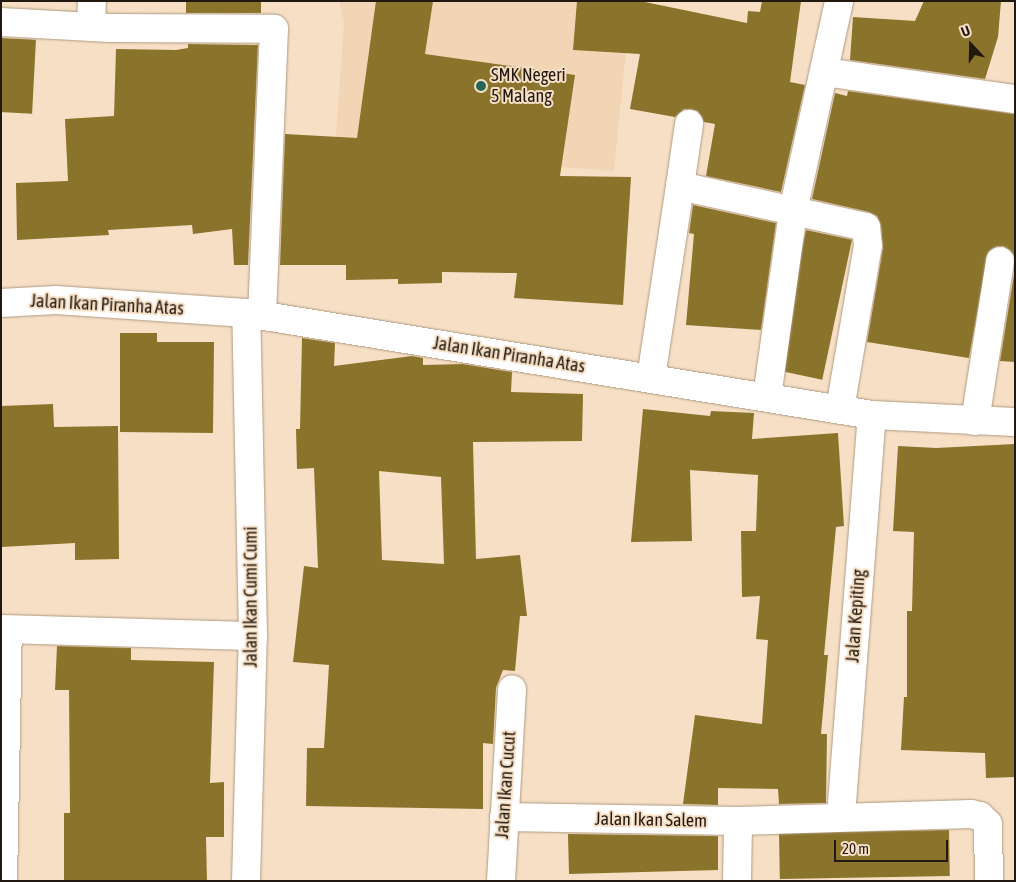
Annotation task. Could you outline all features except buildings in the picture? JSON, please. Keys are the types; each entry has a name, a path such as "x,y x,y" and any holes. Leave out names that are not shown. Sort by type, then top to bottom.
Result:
{"street":[{"path":"767,397 793,211 825,72 839,1"},
{"path":"1,22 92,14"},
{"name":"Jalan Ikan Cumi Cumi","path":"92,14 274,29 254,315 253,636 246,881"},
{"path":"825,72 1015,99"},
{"path":"651,378 688,124"},
{"path":"680,186 862,225 868,231 840,408"},
{"path":"975,421 1000,261"},
{"name":"Jalan Ikan Piranha Atas","path":"1,303 56,300 254,315 840,408 872,415 1015,422"},
{"name":"Jalan Kepiting","path":"841,816 872,415"},
{"path":"3,881 5,629 253,636"},
{"name":"Jalan Ikan Cucut","path":"501,881 512,689"},
{"path":"737,881 738,821 841,816 980,816 989,829 989,881"},
{"name":"Jalan Ikan Salem","path":"504,817 738,821"}],"shaded area":[{"name":"SMK Negeri 5 Malang","path":"339,1 631,1 614,171 335,150 344,23"}],"place":[{"name":"SMK Negeri 5 Malang","path":"481,86"}]}
